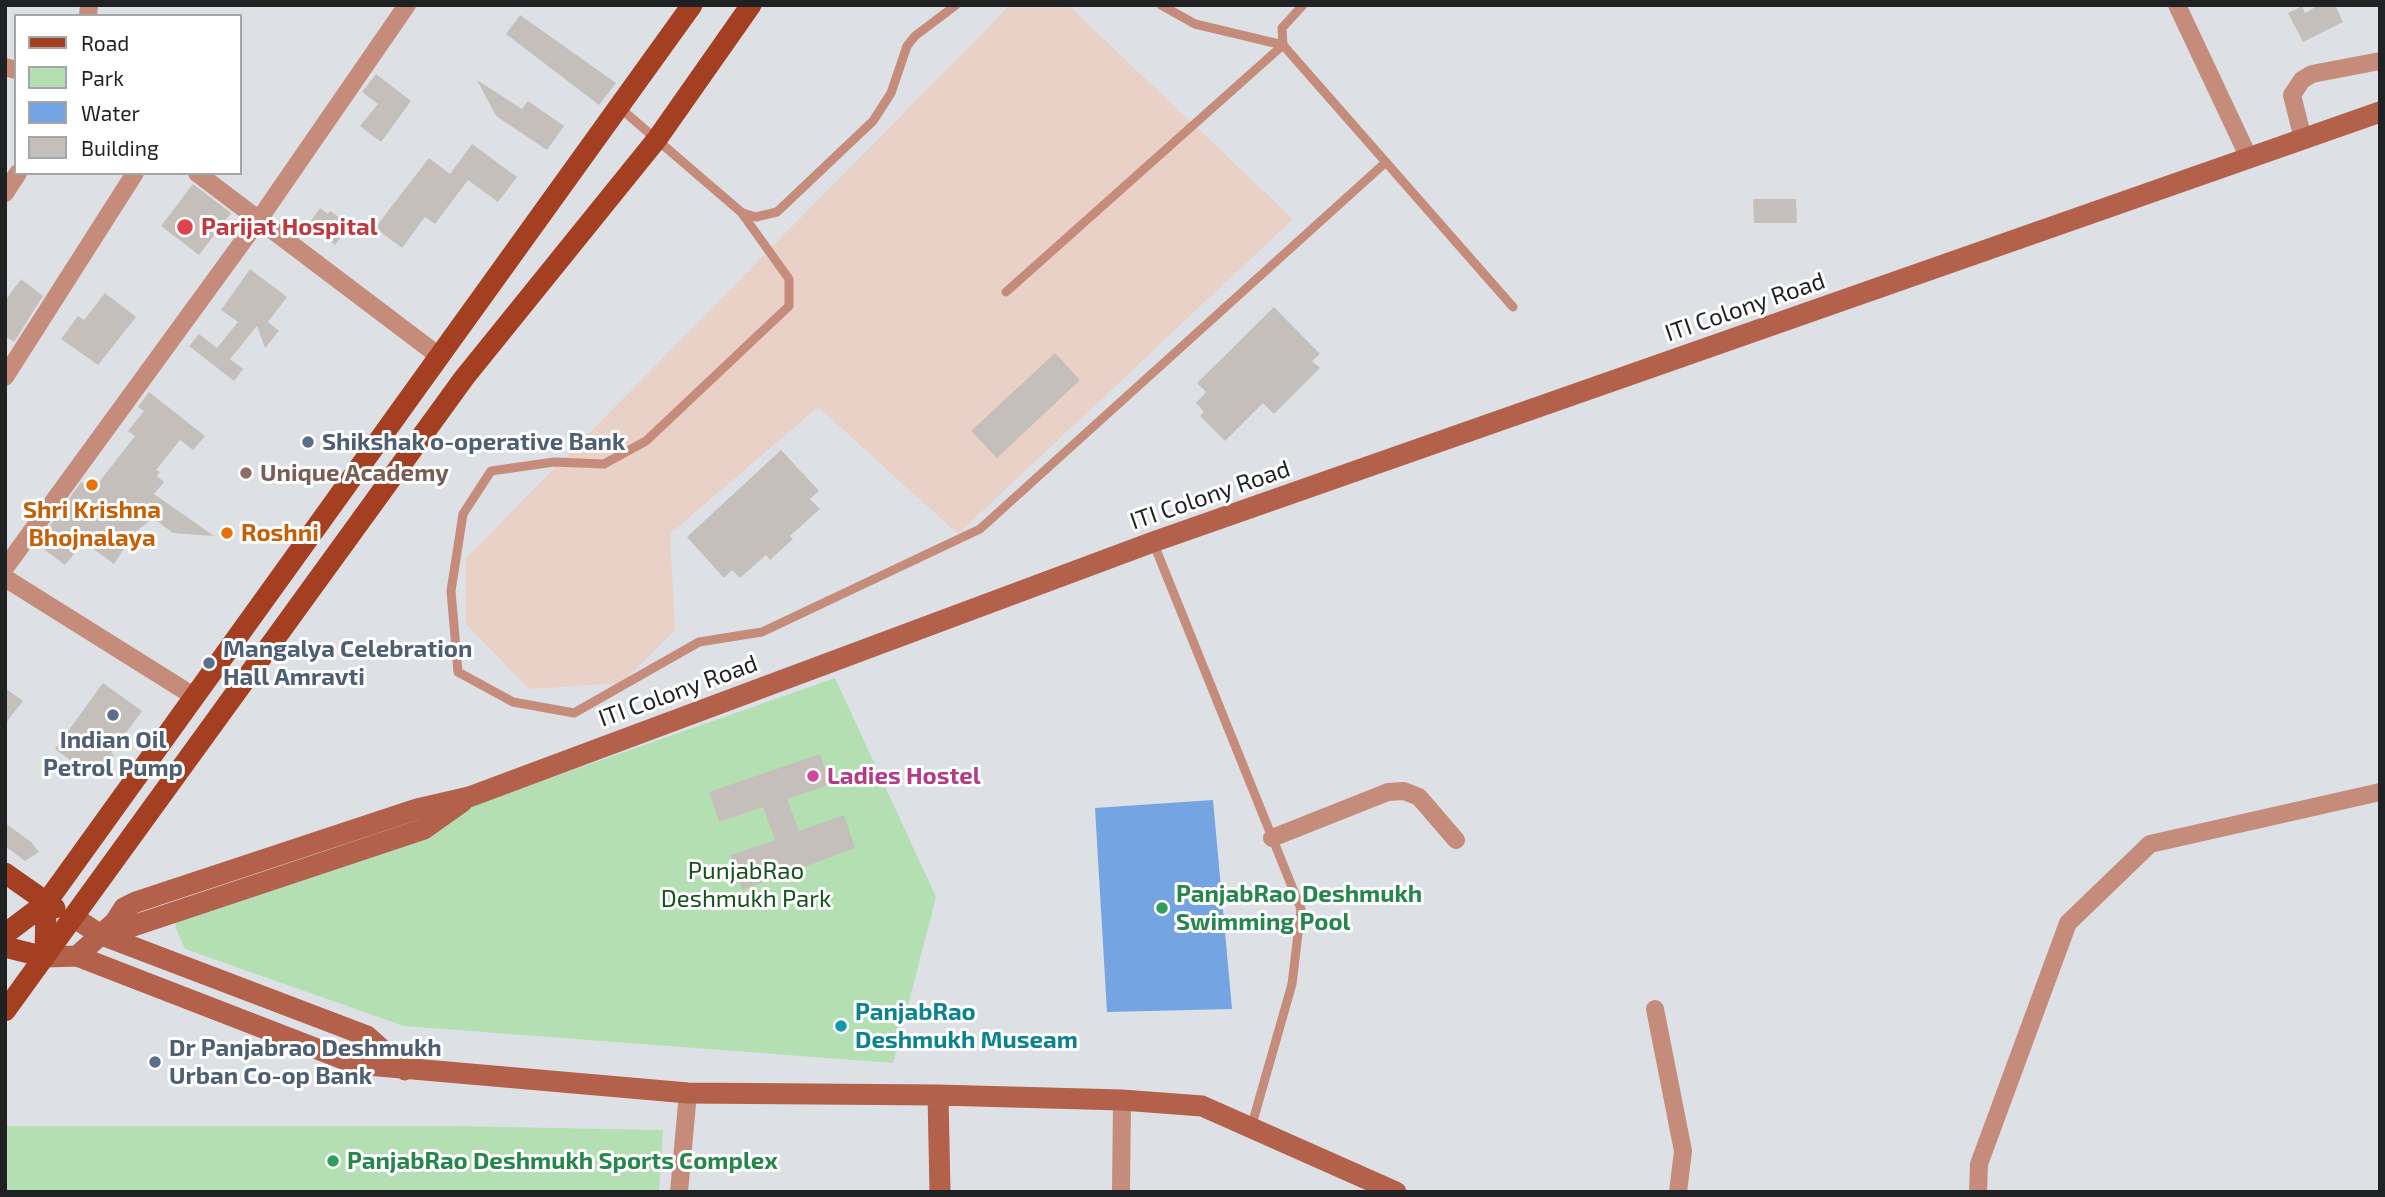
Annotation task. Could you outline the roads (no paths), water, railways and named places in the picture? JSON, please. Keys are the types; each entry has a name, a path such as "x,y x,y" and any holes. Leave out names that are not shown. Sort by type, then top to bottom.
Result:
{"main road":[{"path":"5,934 46,903 217,669 692,5"},
{"path":"5,1011 464,378 657,138 751,5"},
{"path":"217,669 238,689"},
{"path":"5,873 46,903 75,918"},
{"path":"45,957 46,903"},
{"path":"5,940 45,931 75,918"},
{"path":"5,947 45,957"}],"street":[{"path":"5,568 260,218 407,5"},
{"path":"2177,5 2249,158"},
{"path":"2303,139 2292,95 2302,80 2312,75 2380,61"},
{"name":"ITI Colony Road","path":"77,956 124,908 136,902 416,808 469,797 1153,542 2380,112"},
{"path":"5,193 17,175"},
{"path":"5,377 134,175"},
{"path":"200,175 439,356"},
{"path":"5,579 195,697"},
{"path":"1272,838 1388,792 1404,790 1419,797 1456,839"},
{"path":"1978,1192 1979,1164 2068,923 2150,844 2380,792"},
{"path":"75,918 107,928 368,1035 405,1070"},
{"path":"45,957 77,956 356,1064 688,1093 938,1095 1122,1100 1202,1106 1396,1192"},
{"path":"1655,1009 1683,1151 1683,1174 1678,1192"},
{"path":"678,1192 688,1093"},
{"path":"938,1095 940,1192"},
{"path":"1121,1192 1122,1100"}],"lane":[{"path":"741,212 756,217 777,212 873,121 891,93 907,46 915,36 956,5"},
{"path":"1161,5 1195,24 1283,45 1513,307"},
{"path":"1283,45 1282,28 1303,5"},
{"path":"1006,292 1283,45"},
{"path":"618,107 741,212 789,279 789,306 646,441 604,464 554,462 491,471 463,513 451,591 458,672 513,702 574,713 699,642 762,632 980,529 1386,162"},
{"path":"1153,542 1301,909 1292,984 1251,1128"}],"water":[{"name":"PanjabRao Deshmukh Swimming Pool","path":"1213,800 1232,1009 1107,1012 1095,808"}],"place":[{"name":"Parijat Hospital","path":"185,227"},
{"name":"Shikshak o-operative Bank","path":"308,442"},
{"name":"Unique Academy","path":"246,473"},
{"name":"Shri Krishna Bhojnalaya","path":"92,485"},
{"name":"Roshni","path":"227,533"},
{"name":"Mangalya Celebration Hall Amravti","path":"209,663"},
{"name":"Indian Oil Petrol Pump","path":"113,715"},
{"name":"Ladies Hostel","path":"813,776"},
{"name":"PanjabRao Deshmukh Swimming Pool","path":"1162,908"},
{"name":"PanjabRao Deshmukh Museam","path":"841,1026"},
{"name":"Dr Panjabrao Deshmukh Urban Co-op Bank","path":"155,1062"},
{"name":"PanjabRao Deshmukh Sports Complex","path":"333,1161"}],"park label":[{"name":"PunjabRao Deshmukh Park","path":"746,885"}]}
